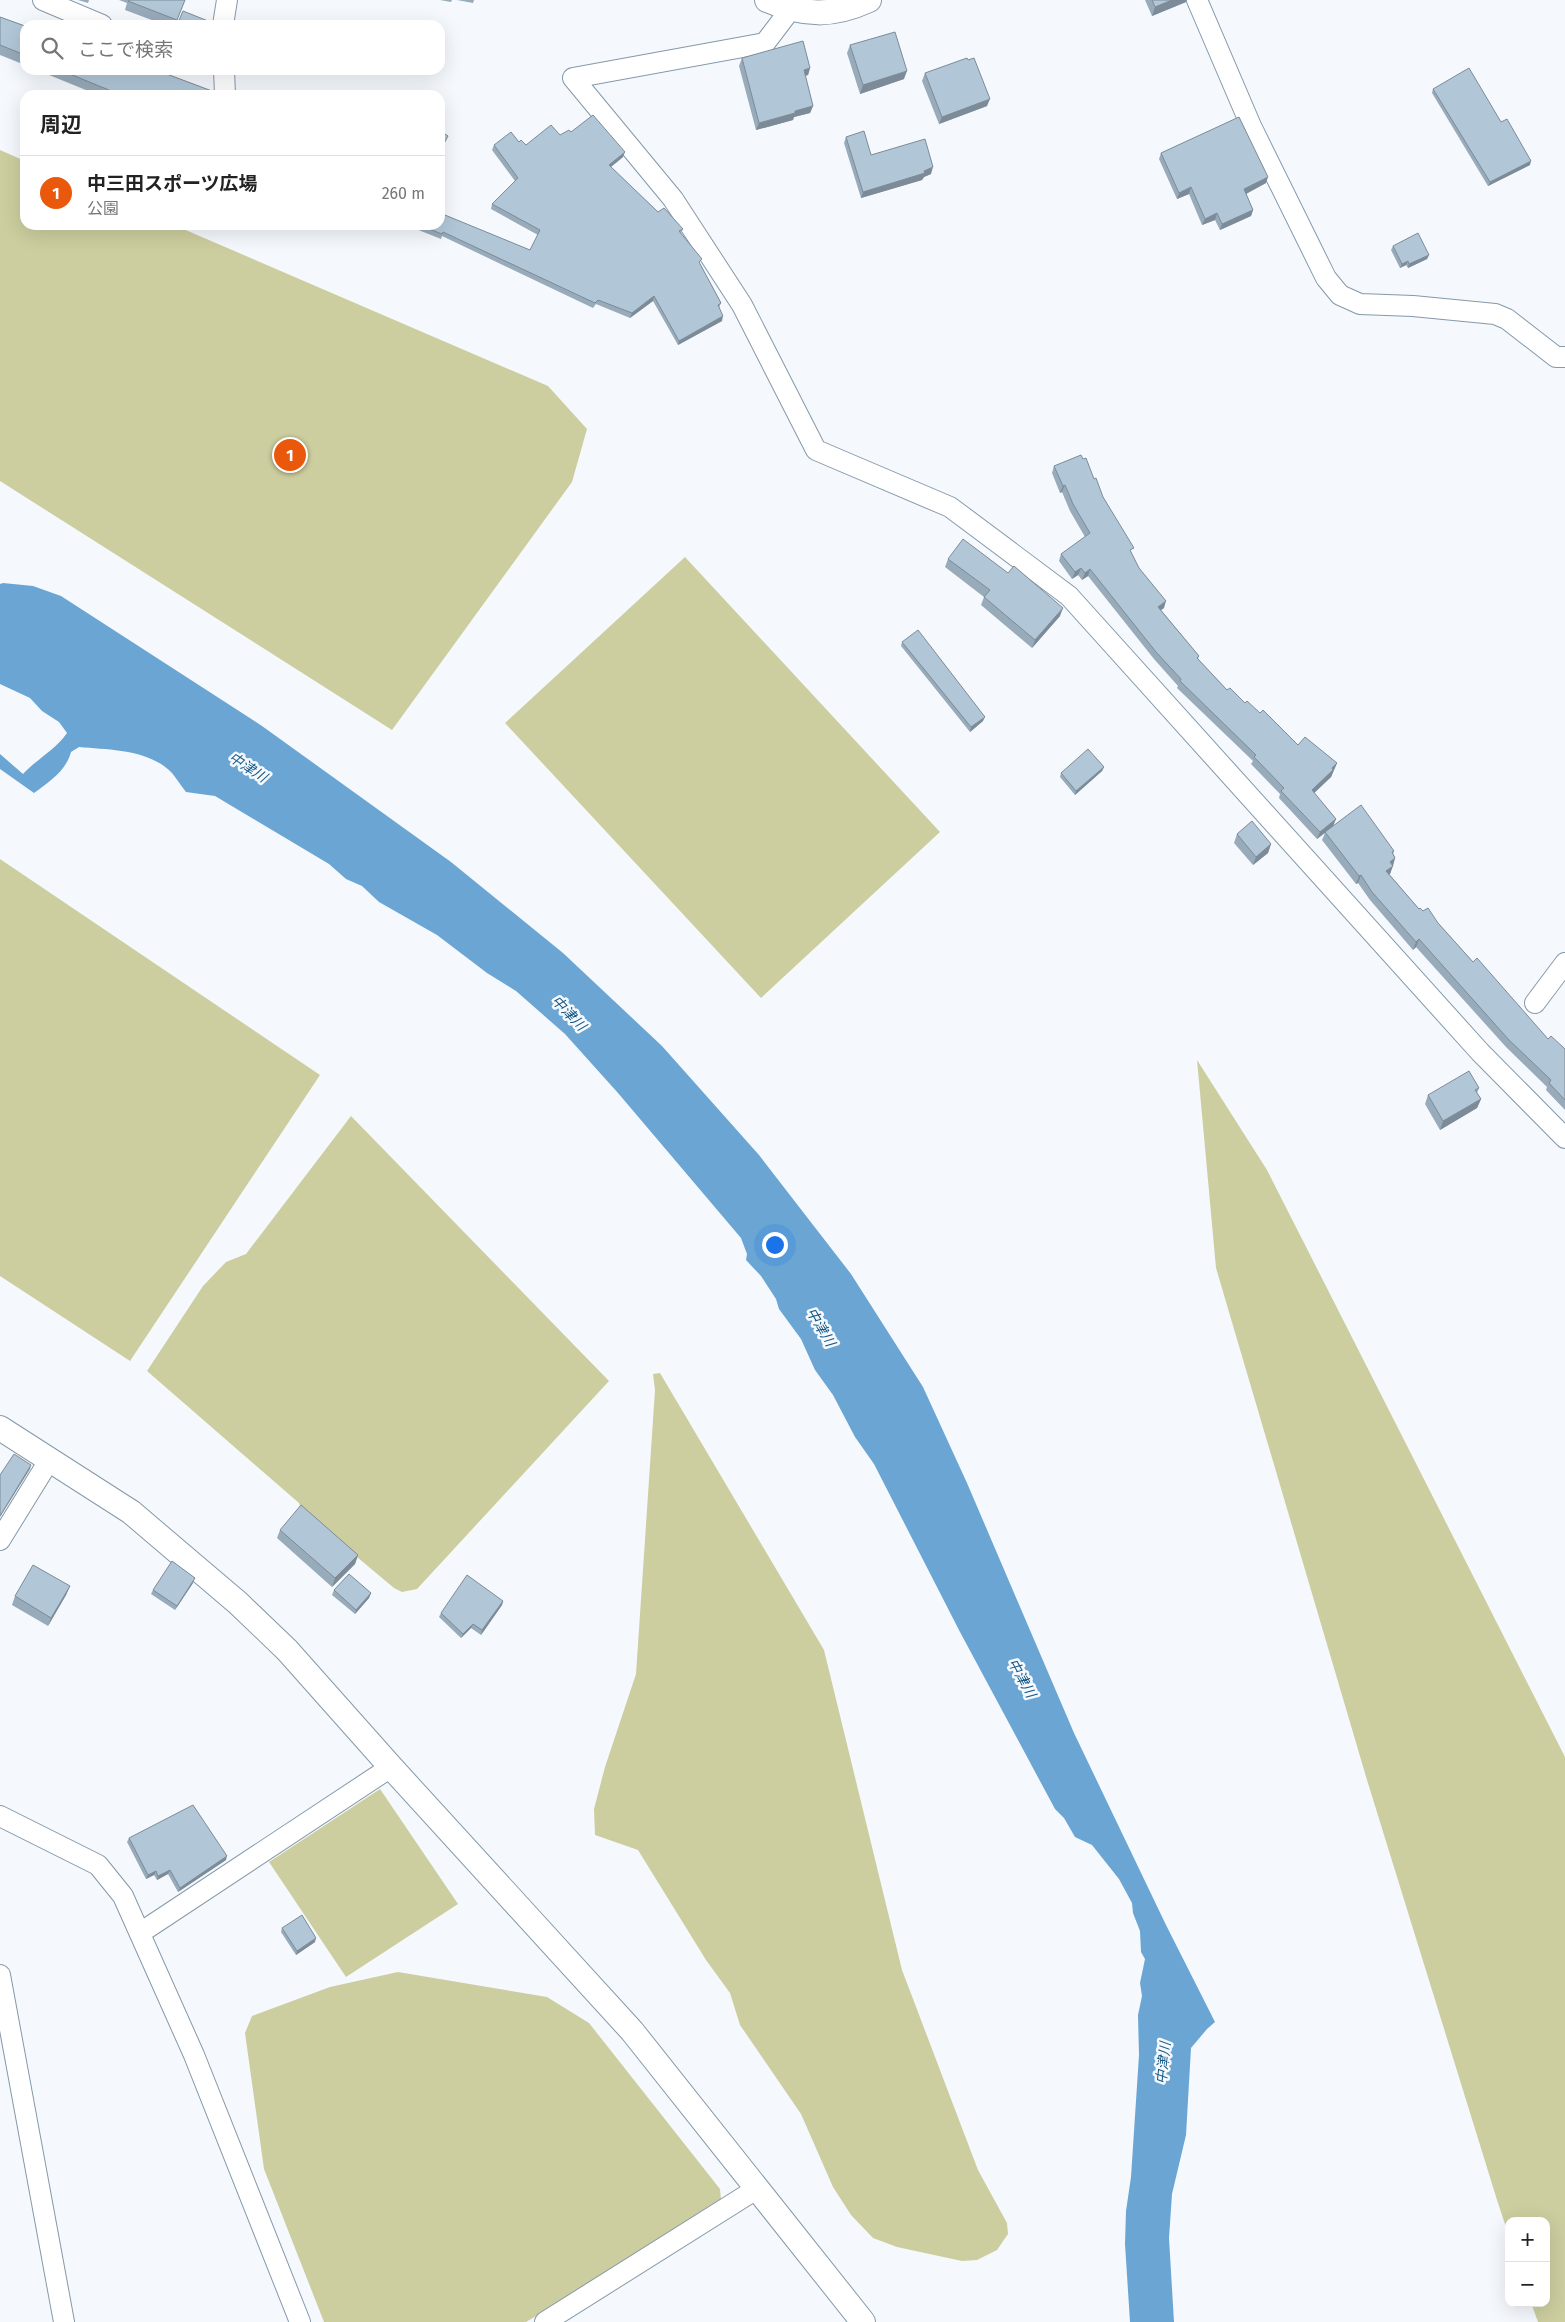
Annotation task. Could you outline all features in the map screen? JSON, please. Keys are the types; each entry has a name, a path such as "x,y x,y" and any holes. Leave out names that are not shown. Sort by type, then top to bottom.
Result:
{"street":[{"path":"43,0 90,20"},
{"path":"224,20 227,0"},
{"path":"767,0 790,10 820,14 851,8 869,0"},
{"path":"1197,0 1251,126 1326,278 1340,295 1360,304 1413,306 1495,314 1507,319 1556,357 1565,357"},
{"path":"790,10 765,43 573,78 673,199 716,264 742,305 816,450 950,507 1069,596 1480,1052 1565,1138"},
{"path":"221,75 224,90"},
{"path":"1535,1003 1565,963"},
{"path":"0,1428 132,1512 238,1603 287,1650 632,2031 863,2322"},
{"path":"0,1540 50,1459"},
{"path":"140,1934 391,1766"},
{"path":"0,1816 98,1865 123,1896 194,2055 300,2322"},
{"path":"0,1975 64,2322"},
{"path":"545,2322 758,2188"}],"green space":[{"path":"0,150 20,159 20,230 186,230 548,386 587,429 572,482 392,730 0,481"},
{"path":"685,557 940,832 761,998 505,723"},
{"path":"0,859 320,1075 130,1361 0,1276"},
{"path":"1197,1060 1267,1170 1565,1757 1565,2322 1538,2322 1532,2307 1550,2307 1550,2217 1505,2217 1505,2224 1497,2200 1367,1780 1216,1268"},
{"path":"351,1116 609,1381 417,1589 402,1592 394,1588 302,1511 299,1503 147,1371 203,1286 226,1262 246,1254"},
{"path":"660,1373 824,1650 902,1970 978,2170 1007,2223 1008,2234 997,2250 977,2260 962,2261 897,2247 873,2238 851,2215 833,2187 801,2114 740,2025 730,1993 706,1960 638,1850 595,1835 594,1809 605,1767 636,1674 655,1390 653,1374"},
{"path":"380,1789 458,1904 346,1977 269,1862"},
{"path":"398,1972 547,1997 589,2023 720,2189 721,2200 597,2280 526,2322 324,2322 264,2169 245,2033 252,2016 330,1987"}],"water":[{"name":"中津川","path":"0,584 33,586 61,596 262,726 451,862 563,953 662,1046 759,1155 851,1274 923,1387 967,1483 1074,1733 1166,1925 1215,2022 1191,2048 1186,2135 1172,2194 1169,2238 1174,2322 1130,2322 1125,2244 1126,2211 1131,2177 1139,2055 1138,2015 1142,1996 1140,1983 1145,1959 1141,1952 1140,1931 1133,1913 1132,1903 1119,1879 1092,1845 1075,1837 1064,1818 1055,1809 960,1632 874,1464 855,1437 833,1395 815,1370 801,1339 779,1309 776,1299 761,1276 746,1260 747,1254 741,1238 618,1093 565,1034 516,991 487,973 437,935 379,902 362,886 346,879 329,864 215,796 186,792 172,773 163,765 141,755 116,750 79,747 71,752 69,759 56,776 34,793 0,769 0,754 23,774 67,733 59,722 42,711 30,698 0,684"}],"building":[{"path":"129,0 185,0 177,20"},
{"path":"1152,0 1172,0 1155,7"},
{"path":"183,11 206,20 179,20"},
{"path":"0,17 20,24 20,53 0,45"},
{"path":"895,32 907,71 863,85 850,45"},
{"path":"803,41 810,68 804,70 813,106 759,123 742,58"},
{"path":"967,58 968,60 974,58 990,99 942,117 925,73"},
{"path":"1469,68 1501,122 1507,119 1531,161 1490,182 1433,89"},
{"path":"72,75 169,75 209,90 109,90"},
{"path":"593,115 625,152 609,165 658,212 664,208 683,229 679,231 702,259 699,262 721,303 718,305 723,316 679,341 654,296 632,313 598,300 595,303 443,232 442,234 432,230 445,230 445,215 530,250 540,230 492,204 518,178 494,145 511,132 519,142 521,140 526,145 551,125 560,135 569,130 571,132"},
{"path":"1239,117 1268,177 1244,189 1253,210 1222,224 1217,213 1205,219 1191,187 1179,193 1161,153"},
{"path":"864,131 871,155 925,139 933,167 924,171 925,173 863,192 846,137"},
{"path":"1418,233 1429,255 1409,264 1408,261 1402,264 1393,246"},
{"path":"1081,455 1083,459 1086,458 1103,497 1134,548 1130,550 1139,568 1166,601 1158,607 1199,656 1197,658 1227,690 1230,688 1245,703 1247,701 1260,713 1263,710 1298,745 1305,737 1337,763 1332,768 1333,770 1312,790 1336,819 1320,832 1281,791 1284,788 1254,757 1256,755 1180,681 1181,679 1156,652 1090,569 1085,573 1081,568 1075,572 1061,554 1090,533 1073,504 1065,485 1063,486 1054,466"},
{"path":"963,539 1008,573 1014,566 1063,608 1035,640 984,597 990,590 948,559"},
{"path":"918,630 985,717 971,727 902,642"},
{"path":"1088,749 1104,767 1076,791 1061,773"},
{"path":"1361,805 1394,851 1392,852 1395,858 1390,862 1393,866 1386,871 1419,909 1423,911 1428,908 1438,923 1473,962 1477,958 1548,1039 1551,1036 1565,1049 1565,1100 1549,1083 1551,1080 1509,1040 1419,939 1416,942 1372,892 1361,875 1359,876 1325,832"},
{"path":"1252,821 1271,844 1256,857 1237,834"},
{"path":"1469,1071 1479,1088 1475,1090 1481,1099 1443,1121 1428,1095"},
{"path":"14,1454 31,1465 0,1516 0,1475"},
{"path":"301,1505 358,1555 335,1578 280,1530"},
{"path":"172,1561 195,1578 177,1606 153,1590"},
{"path":"33,1565 70,1586 51,1618 15,1596"},
{"path":"349,1574 371,1593 356,1610 334,1590"},
{"path":"467,1575 503,1601 482,1630 473,1624 463,1634 441,1613"},
{"path":"193,1805 227,1856 180,1888 170,1870 158,1876 156,1871 148,1875 129,1838"},
{"path":"302,1915 316,1938 297,1951 282,1928"}],"place":[{"name":"中三田スポーツ広場","path":"290,455"}]}
